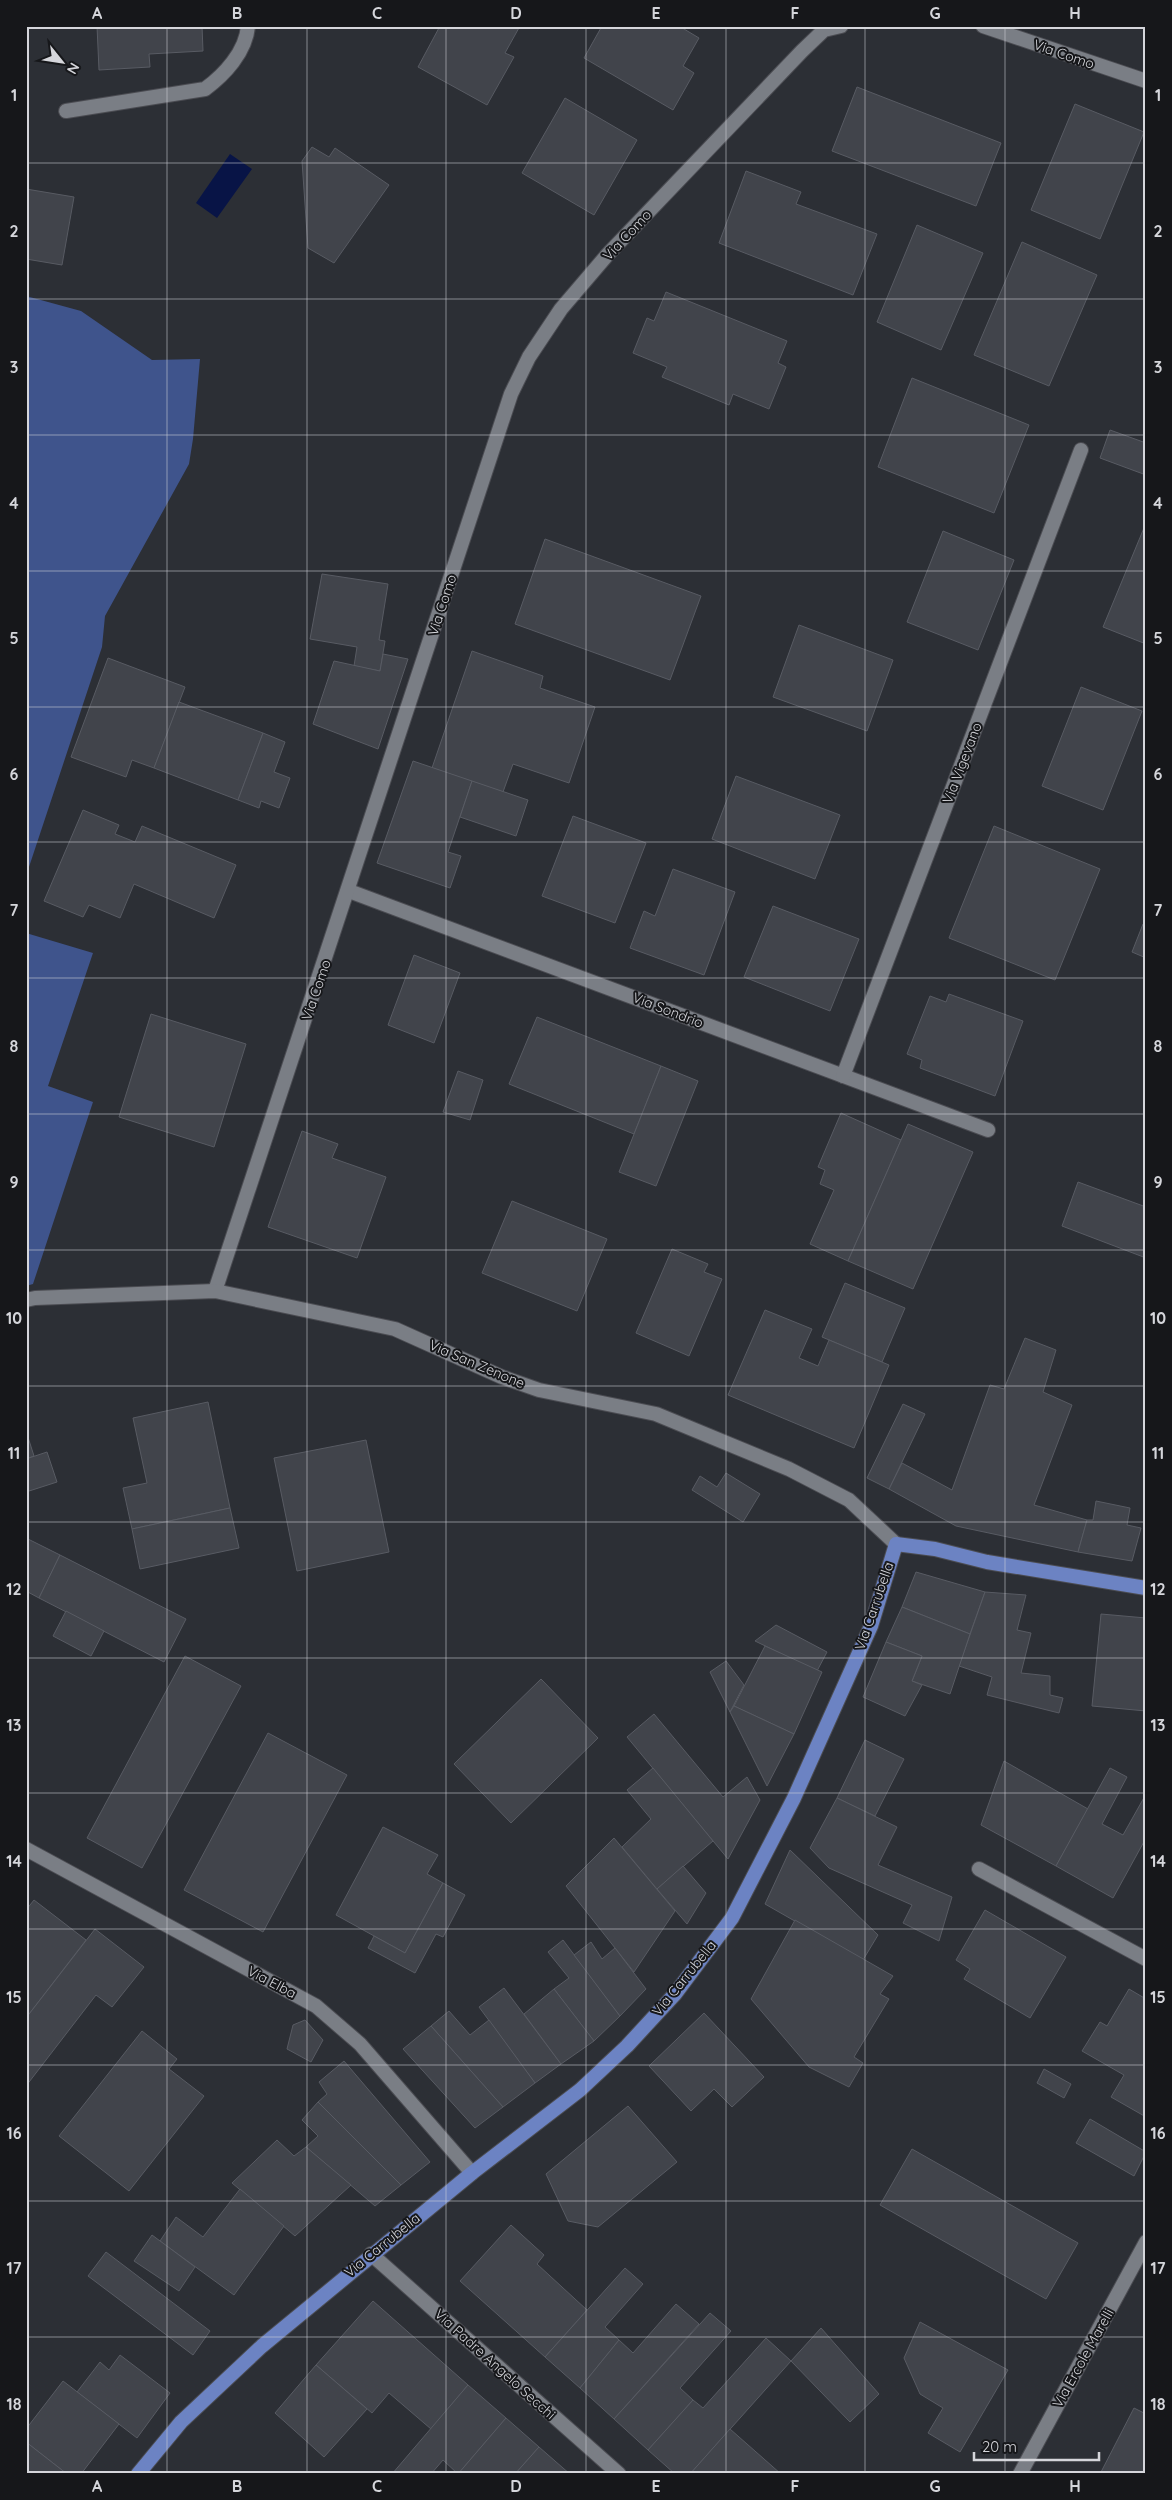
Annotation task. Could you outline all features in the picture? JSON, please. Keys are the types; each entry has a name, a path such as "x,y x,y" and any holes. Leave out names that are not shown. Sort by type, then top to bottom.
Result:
{"main road":[{"name":"Via Carrubella","path":"138,2474 181,2422 278,2332 472,2173 580,2090 627,2046 675,1994 732,1918 794,1798 871,1626 896,1544 935,1549 987,1562 1146,1588"}],"street":[{"path":"66,111 205,88 221,77 237,57 248,26"},
{"name":"Via Como","path":"215,1291 349,891 511,394 529,357 560,309 608,254 820,28 841,26"},
{"name":"Via Como","path":"983,26 1146,81"},
{"name":"Via Vigevano","path":"843,1076 1080,450"},
{"name":"Via Sondrio","path":"349,891 988,1130"},
{"name":"Via San Zenone","path":"26,1300 35,1298 215,1291 395,1329 502,1377 539,1390 656,1414 789,1469 849,1500 896,1544"},
{"name":"Via Elba","path":"26,1849 316,2006 360,2044 472,2173"},
{"path":"979,1869 1146,1959"},
{"name":"Via Ercole Marelli","path":"1020,2474 1146,2242"},
{"name":"Via Padre Angelo Secchi","path":"371,2254 619,2474"}],"shaded area":[{"path":"230,154 252,169 217,218 196,203"},
{"path":"26,296 81,311 152,360 200,359 189,464 105,616 102,647 26,876"},
{"path":"26,933 93,953 48,1086 93,1102 33,1284 26,1286"}],"building":[{"path":"97,26 202,26 203,51 149,54 150,67 99,70"},
{"path":"440,26 520,26 505,53 514,57 487,105 418,67"},
{"path":"602,26 679,26 699,38 683,66 694,73 673,110 584,58"},
{"path":"857,87 1001,143 976,206 832,151"},
{"path":"565,98 637,140 594,215 522,173"},
{"path":"1075,104 1144,132 1100,239 1031,210"},
{"path":"312,147 329,157 335,148 389,185 334,263 308,248 302,161"},
{"path":"746,171 801,192 796,204 877,234 853,295 719,243"},
{"path":"26,189 74,197 62,265 26,259"},
{"path":"917,225 983,253 941,350 877,322"},
{"path":"1022,242 1097,275 1049,386 974,355"},
{"path":"666,292 787,341 778,363 786,367 769,409 733,394 729,405 662,377 667,367 633,353 647,318 654,321"},
{"path":"912,378 1029,425 994,513 878,467"},
{"path":"1110,430 1146,443 1146,475 1100,458"},
{"path":"1146,523 1146,644 1103,627"},
{"path":"943,531 1014,560 978,650 907,622"},
{"path":"545,539 701,596 670,680 515,624"},
{"path":"322,574 388,584 379,640 385,641 380,671 354,666 357,647 310,639"},
{"path":"799,625 893,660 867,731 773,697"},
{"path":"472,651 543,676 540,688 595,707 569,783 513,764 503,792 432,768"},
{"path":"383,654 408,659 378,749 313,724 334,661 380,671"},
{"path":"108,658 185,687 154,768 132,760 126,777 71,757"},
{"path":"1081,687 1142,711 1103,810 1042,786"},
{"path":"179,702 263,733 238,800 154,768"},
{"path":"263,733 285,742 274,772 290,778 279,808 261,801 259,808 238,800"},
{"path":"413,761 472,781 448,852 461,856 450,888 377,863"},
{"path":"736,776 840,815 815,879 712,839"},
{"path":"472,781 528,800 516,836 460,817"},
{"path":"83,810 119,825 115,834 135,842 142,826 236,865 214,918 134,884 120,918 89,905 83,917 44,901"},
{"path":"573,816 646,843 615,923 542,896"},
{"path":"994,826 1100,869 1055,980 949,938"},
{"path":"673,869 735,892 704,975 630,948 644,911 655,916"},
{"path":"773,906 859,939 830,1011 744,977"},
{"path":"1143,924 1146,925 1146,958 1132,952"},
{"path":"414,955 460,973 434,1043 388,1025"},
{"path":"949,994 1023,1021 995,1096 920,1068 922,1060 907,1054 930,996 946,1002"},
{"path":"151,1014 246,1044 214,1147 119,1117"},
{"path":"537,1017 661,1066 634,1134 509,1084"},
{"path":"661,1066 698,1081 656,1186 619,1172"},
{"path":"458,1071 483,1080 470,1120 443,1112"},
{"path":"841,1113 901,1140 848,1261 810,1244 834,1190 820,1184 825,1170 818,1167"},
{"path":"908,1124 973,1152 913,1289 848,1261"},
{"path":"302,1131 338,1144 332,1158 386,1177 357,1258 268,1227"},
{"path":"1078,1182 1146,1207 1146,1258 1062,1226"},
{"path":"512,1201 607,1239 577,1311 482,1273"},
{"path":"672,1249 708,1264 704,1272 722,1279 689,1356 636,1333"},
{"path":"845,1283 905,1308 882,1362 822,1337"},
{"path":"765,1310 812,1329 799,1358 818,1366 829,1340 889,1365 854,1448 728,1395"},
{"path":"1025,1338 1056,1350 1043,1392 1072,1405 1034,1505 1087,1520 1078,1552 956,1526 889,1489 902,1463 952,1490 990,1385 1004,1389"},
{"path":"208,1402 230,1508 132,1529 123,1488 147,1483 133,1418"},
{"path":"903,1404 925,1414 889,1489 867,1478"},
{"path":"26,1431 34,1456 26,1459"},
{"path":"366,1440 389,1552 297,1571 274,1458"},
{"path":"47,1452 57,1482 26,1492 26,1459"},
{"path":"726,1473 760,1494 743,1522 692,1490 700,1476 717,1487"},
{"path":"1096,1501 1130,1508 1127,1525 1141,1528 1132,1561 1078,1552 1087,1520 1093,1520"},
{"path":"230,1508 239,1548 140,1569 132,1529"},
{"path":"26,1538 60,1555 39,1598 26,1591"},
{"path":"60,1555 186,1619 164,1662 39,1598"},
{"path":"916,1572 985,1592 970,1634 902,1607"},
{"path":"985,1592 1026,1595 1017,1630 1031,1633 1021,1673 1050,1676 1050,1695 1063,1698 1059,1713 987,1695 992,1677 959,1666"},
{"path":"902,1607 970,1634 950,1694 912,1681 922,1656 886,1642"},
{"path":"66,1611 104,1631 91,1656 53,1636"},
{"path":"1101,1614 1146,1618 1146,1711 1092,1706"},
{"path":"776,1625 827,1652 817,1671 755,1641"},
{"path":"886,1642 922,1656 912,1681 922,1685 905,1716 863,1697"},
{"path":"765,1646 822,1672 794,1734 734,1706"},
{"path":"185,1656 241,1686 142,1868 87,1838"},
{"path":"726,1661 744,1685 730,1712 710,1672"},
{"path":"541,1679 598,1738 511,1823 454,1764"},
{"path":"734,1706 794,1734 767,1786 730,1712"},
{"path":"654,1714 723,1797 747,1777 760,1800 728,1859 627,1737"},
{"path":"268,1733 347,1775 263,1932 184,1890"},
{"path":"865,1740 904,1759 875,1816 837,1798"},
{"path":"1004,1761 1088,1809 1056,1866 981,1825"},
{"path":"653,1768 713,1841 657,1889 622,1847 651,1819 627,1790"},
{"path":"1110,1768 1127,1777 1102,1824 1123,1835 1146,1794 1146,1838 1113,1898 1056,1866"},
{"path":"837,1798 897,1827 878,1865 952,1897 939,1941 903,1923 912,1905 829,1868 810,1848"},
{"path":"383,1827 438,1855 427,1874 443,1883 405,1953 336,1915"},
{"path":"614,1838 675,1911 634,1972 566,1886"},
{"path":"790,1850 878,1935 863,1960 765,1904"},
{"path":"683,1866 706,1893 687,1924 657,1889"},
{"path":"443,1883 465,1895 443,1937 436,1934 415,1973 368,1948 374,1936 405,1953"},
{"path":"34,1900 86,1940 26,2018 26,1910"},
{"path":"985,1910 1066,1957 1030,2018 964,1979 970,1969 956,1960"},
{"path":"795,1920 893,1976 880,1994 889,1999 854,2057 863,2063 849,2087 809,2067 751,1999"},
{"path":"95,1929 144,1967 112,2007 96,1995 26,2086 26,2018"},
{"path":"563,1940 620,2016 594,2041 554,1989 569,1978 548,1952"},
{"path":"591,1942 602,1959 615,1948 646,1989 620,2016 574,1955"},
{"path":"504,1988 561,2064 535,2083 479,2007"},
{"path":"554,1989 594,2041 561,2064 524,2014"},
{"path":"1129,1989 1146,1999 1146,2117 1111,2097 1124,2075 1082,2051 1100,2022 1107,2026"},
{"path":"449,2011 470,2035 489,2020 535,2083 503,2107 431,2026"},
{"path":"704,2013 764,2077 732,2107 714,2089 691,2111 649,2066"},
{"path":"305,2020 323,2040 311,2062 287,2049 293,2025"},
{"path":"431,2026 503,2107 475,2128 403,2049"},
{"path":"142,2031 177,2059 169,2069 204,2096 129,2191 59,2136"},
{"path":"344,2061 430,2162 401,2185 318,2102 327,2094 319,2082"},
{"path":"1044,2069 1071,2084 1064,2098 1037,2083"},
{"path":"318,2102 401,2185 375,2206 306,2147 318,2136 302,2120"},
{"path":"628,2106 677,2162 598,2227 568,2221 546,2174"},
{"path":"1090,2119 1146,2152 1134,2176 1076,2143"},
{"path":"277,2140 294,2156 306,2147 351,2185 295,2236 232,2183"},
{"path":"912,2149 1078,2243 1046,2299 880,2205"},
{"path":"240,2189 284,2226 234,2295 160,2241 176,2217 203,2237"},
{"path":"511,2225 544,2255 537,2264 587,2310 545,2357 460,2281"},
{"path":"152,2235 195,2267 179,2291 134,2261"},
{"path":"106,2252 210,2331 193,2355 88,2276"},
{"path":"625,2268 643,2284 605,2327 619,2340 580,2388 545,2357"},
{"path":"373,2301 468,2385 431,2429 389,2393 372,2413 316,2365"},
{"path":"676,2304 699,2324 614,2419 580,2388 619,2340 633,2353"},
{"path":"710,2313 731,2331 680,2388 693,2400 648,2450 614,2419"},
{"path":"920,2322 1008,2370 960,2452 928,2433 943,2408 920,2394 904,2358"},
{"path":"821,2328 879,2394 850,2422 791,2361"},
{"path":"766,2338 791,2361 690,2474 675,2474 648,2450 693,2400 703,2408"},
{"path":"120,2355 170,2393 137,2438 77,2392 100,2362 109,2370"},
{"path":"316,2365 367,2409 324,2457 275,2413"},
{"path":"63,2381 119,2424 81,2474 67,2474 26,2442 26,2429"},
{"path":"468,2385 506,2418 458,2474 443,2460 431,2474 392,2474"},
{"path":"1134,2408 1146,2414 1146,2474 1100,2474"},
{"path":"506,2418 539,2447 515,2474 458,2474"},
{"path":"730,2429 781,2474 690,2474"},
{"path":"26,2442 67,2474 26,2474"},
{"path":"539,2447 563,2468 570,2474 515,2474"}]}
